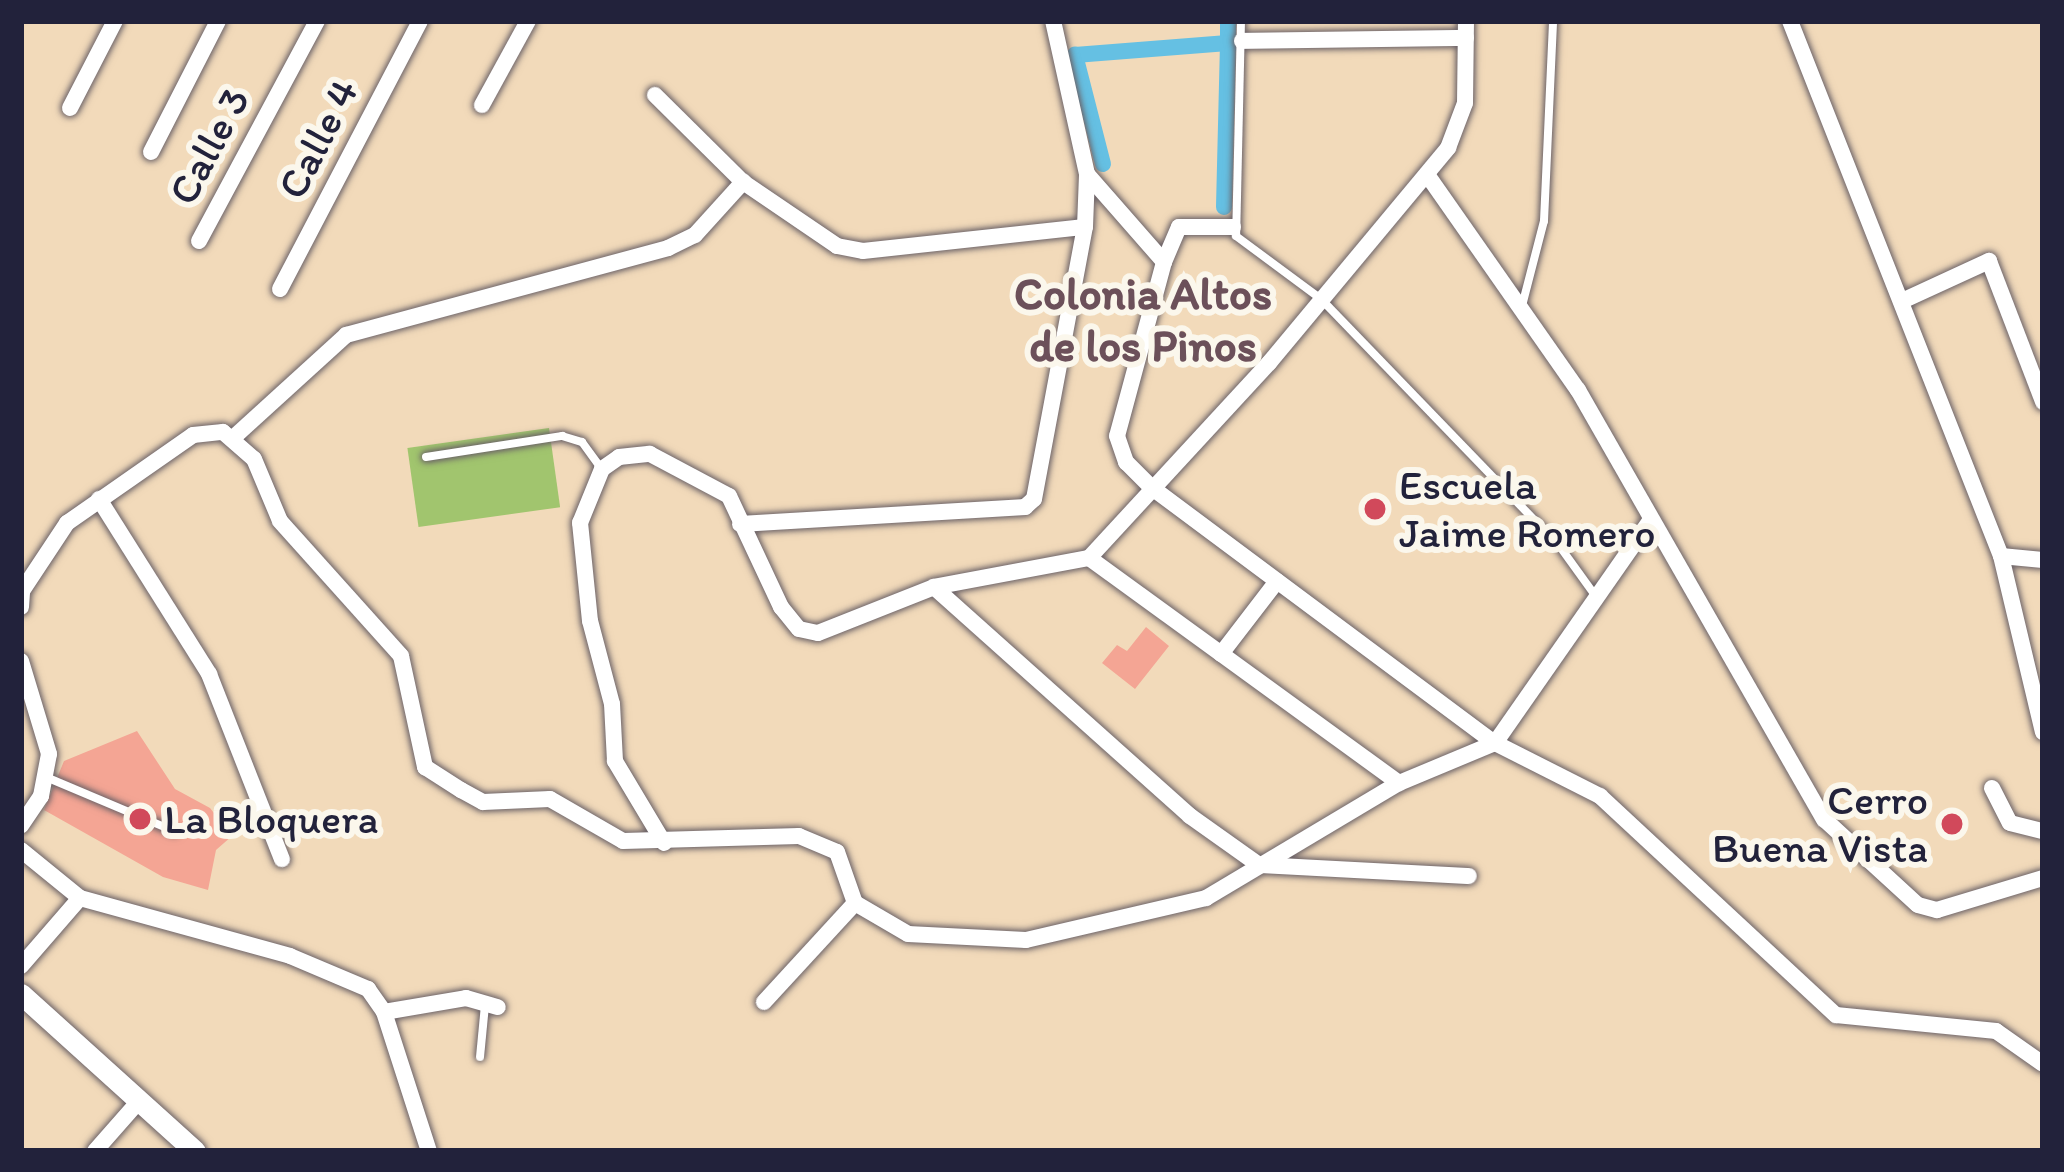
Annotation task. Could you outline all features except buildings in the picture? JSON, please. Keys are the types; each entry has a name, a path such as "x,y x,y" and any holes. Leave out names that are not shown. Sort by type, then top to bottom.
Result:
{"street":[{"path":"70,108 116,21"},
{"path":"151,152 218,21"},
{"name":"Calle 3","path":"199,241 317,21"},
{"name":"Calle 4","path":"280,290 420,21"},
{"path":"482,105 528,21"},
{"path":"740,524 1025,507 1040,484 1085,227 1088,174 1054,21"},
{"path":"1790,21 2001,556 2043,732"},
{"path":"664,843 615,761 611,704 590,621 580,523 602,469 619,457 650,454 683,467 729,496 799,628 818,633 934,587 1089,558 1428,176 1465,103 1466,30 1242,41"},
{"path":"655,94 743,182 821,237 863,251 1085,227"},
{"path":"1088,174 1164,262"},
{"path":"1428,176 1445,211 1523,302 1824,819 1918,905 1936,910 2043,878"},
{"path":"233,438 346,335 668,248 695,236 743,182"},
{"path":"1233,227 1180,227 1164,262 1117,436 1126,462 1151,487 1495,742 1600,796 1836,1015 1996,1031 2043,1064"},
{"path":"1902,301 1990,261 2043,402"},
{"path":"21,607 22,591 67,523 194,434 233,438 254,459 280,521 401,656 425,766 483,802 550,799 623,842 799,836 821,842 837,852 855,903 908,934 1026,940 1206,898 1399,782 1495,742 1649,523"},
{"path":"99,499 209,674 282,859"},
{"path":"2001,556 2043,560"},
{"path":"1089,558 1399,782"},
{"path":"1221,653 1277,581"},
{"path":"934,587 1190,816 1259,865 1469,876"},
{"path":"21,661 49,754 44,777 21,826"},
{"path":"1992,788 2010,824 2043,831"},
{"path":"21,850 80,898 340,972 368,989 384,1012 429,1151"},
{"path":"21,966 80,898"},
{"path":"764,1002 855,903"},
{"path":"21,994 196,1151"},
{"path":"384,1012 466,998 491,1005"},
{"path":"94,1151 140,1101"}],"lane":[{"path":"1241,21 1233,227 1321,299 1558,544 1594,595"},
{"path":"1523,302 1544,221 1552,21"},
{"path":"426,457 562,436 582,442 602,469"},
{"path":"44,777 174,831"},
{"path":"480,1057 491,1005"}],"green space":[{"path":"549,428 560,507 419,527 407,448"}],"waterway":[{"path":"1228,21 1228,43 1237,43"},
{"path":"1103,164 1075,55 1228,43 1224,207"}],"place":[{"name":"Escuela Jaime Romero","path":"1375,509"},
{"name":"La Bloquera","path":"140,819"},
{"name":"Cerro Buena Vista","path":"1952,824"}],"district":[{"name":"Colonia Altos de los Pinos","path":"1143,320"}]}
